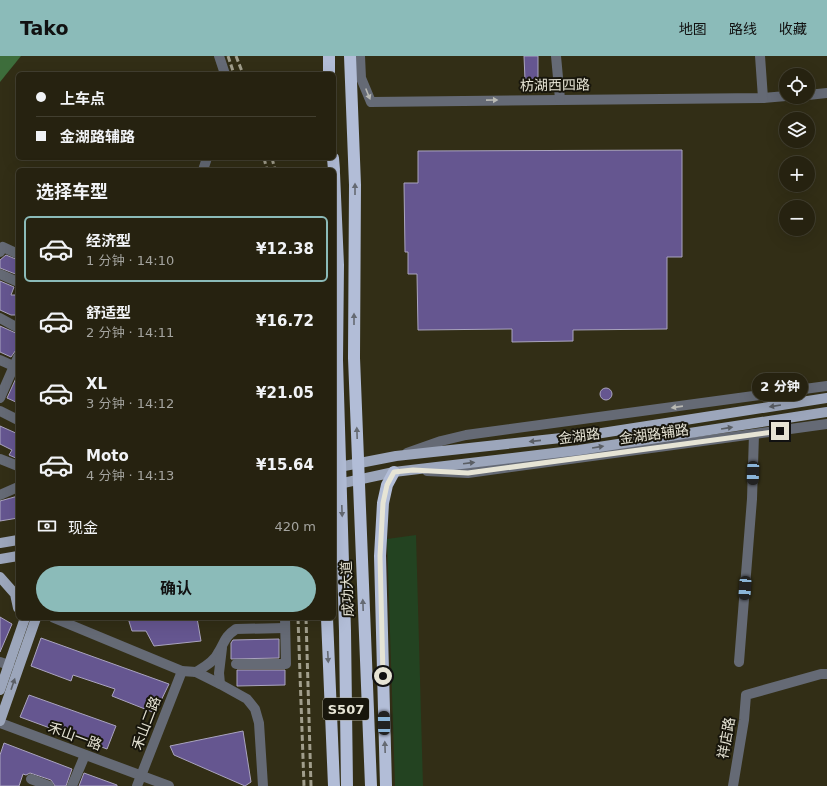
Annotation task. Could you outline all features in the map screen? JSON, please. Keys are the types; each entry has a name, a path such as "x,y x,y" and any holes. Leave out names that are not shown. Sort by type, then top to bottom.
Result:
{"highway":[{"path":"329,56 329,72"},
{"name":"成功大道","path":"350,56 356,185 354,358 364,644 371,786"},
{"name":"成功大道","path":"336,218 338,265 337,360 345,631 347,786"},
{"path":"386,786 380,556 383,503 387,485 394,472"},
{"path":"327,620 334,786"}],"main road":[{"name":"金湖路","path":"336,468 396,456 589,435 827,398"},
{"name":"金湖路","path":"336,485 394,472 579,450 827,412"},
{"path":"0,543 16,540"},
{"path":"0,559 16,556"},
{"path":"0,577 15,594 16,599"},
{"path":"20,620 21,630"},
{"path":"0,690 4,664 24,620"},
{"path":"0,722 35,620"}],"street":[{"path":"219,56 224,72"},
{"name":"枋湖西四路","path":"360,56 361,78 371,102 779,97"},
{"path":"556,56 560,99"},
{"path":"760,56 763,98"},
{"path":"815,94 827,93"},
{"path":"0,252 3,247 16,253"},
{"path":"0,274 16,281"},
{"path":"0,318 16,327"},
{"path":"0,360 16,364"},
{"path":"0,398 16,366"},
{"path":"336,464 369,456 396,456 441,441 466,436 827,386"},
{"path":"0,411 16,419"},
{"path":"589,419 589,435"},
{"name":"金湖路辅路","path":"413,470 468,473 827,424"},
{"path":"740,662 752,499 754,434"},
{"path":"0,459 16,465"},
{"path":"0,496 16,488"},
{"path":"59,620 182,671 196,672 247,699 255,709 259,723 263,786"},
{"path":"196,672 212,661 218,653 223,641 229,634 236,630 285,623 286,664 236,664"},
{"path":"220,684 219,673 223,641"},
{"name":"禾山二路","path":"137,786 182,671"},
{"name":"祥店路","path":"733,786 744,720 746,695 821,674 827,674"},
{"name":"禾山一路","path":"0,722 169,786"},
{"path":"72,786 85,755"},
{"path":"31,779 49,786"}],"green space":[{"path":"0,56 21,56 0,82"},
{"path":"416,535 423,786 395,786 387,539"}],"building":[{"path":"524,56 538,56 538,80 525,80"},
{"path":"682,150 682,257 667,257 667,329 573,330 573,341 512,342 512,329 418,330 417,274 408,274 408,252 405,252 404,183 418,183 418,151"},
{"path":"6,255 16,259 16,274 0,268 0,260"},
{"path":"0,281 14,287 11,295 16,295 16,315 11,315 0,310"},
{"path":"0,326 16,333 16,350 11,357 0,352"},
{"path":"16,378 16,402 7,398"},
{"path":"608,388 611,389 611,399 604,400 601,399 600,392 601,389"},
{"path":"0,426 16,433 16,458 9,455 12,450 0,444"},
{"path":"16,497 16,518 0,521 0,501"},
{"path":"0,617 12,624 0,652"},
{"path":"129,620 197,620 201,641 154,646 146,631 132,631"},
{"path":"41,638 169,684 155,713 112,696 115,689 73,675 71,681 31,666"},
{"path":"279,639 279,658 231,659 231,643 233,640"},
{"path":"237,670 285,670 285,685 237,686"},
{"path":"29,695 116,726 107,749 20,717"},
{"path":"243,731 251,782 245,786 174,755 170,746"},
{"path":"4,743 72,769 66,786 55,786 51,780 30,773 26,775 23,774 19,786 0,786 0,755"},
{"path":"84,773 117,785 117,786 79,786"}],"railway":[{"path":"228,56 233,72"},
{"path":"236,56 242,72"},
{"path":"264,160 266,168"},
{"path":"272,160 274,168"},
{"path":"298,620 304,786"},
{"path":"306,620 311,786"}],"route":[{"path":"383,676 380,556 383,503 387,485 394,472 413,470 468,473 780,431"}]}
